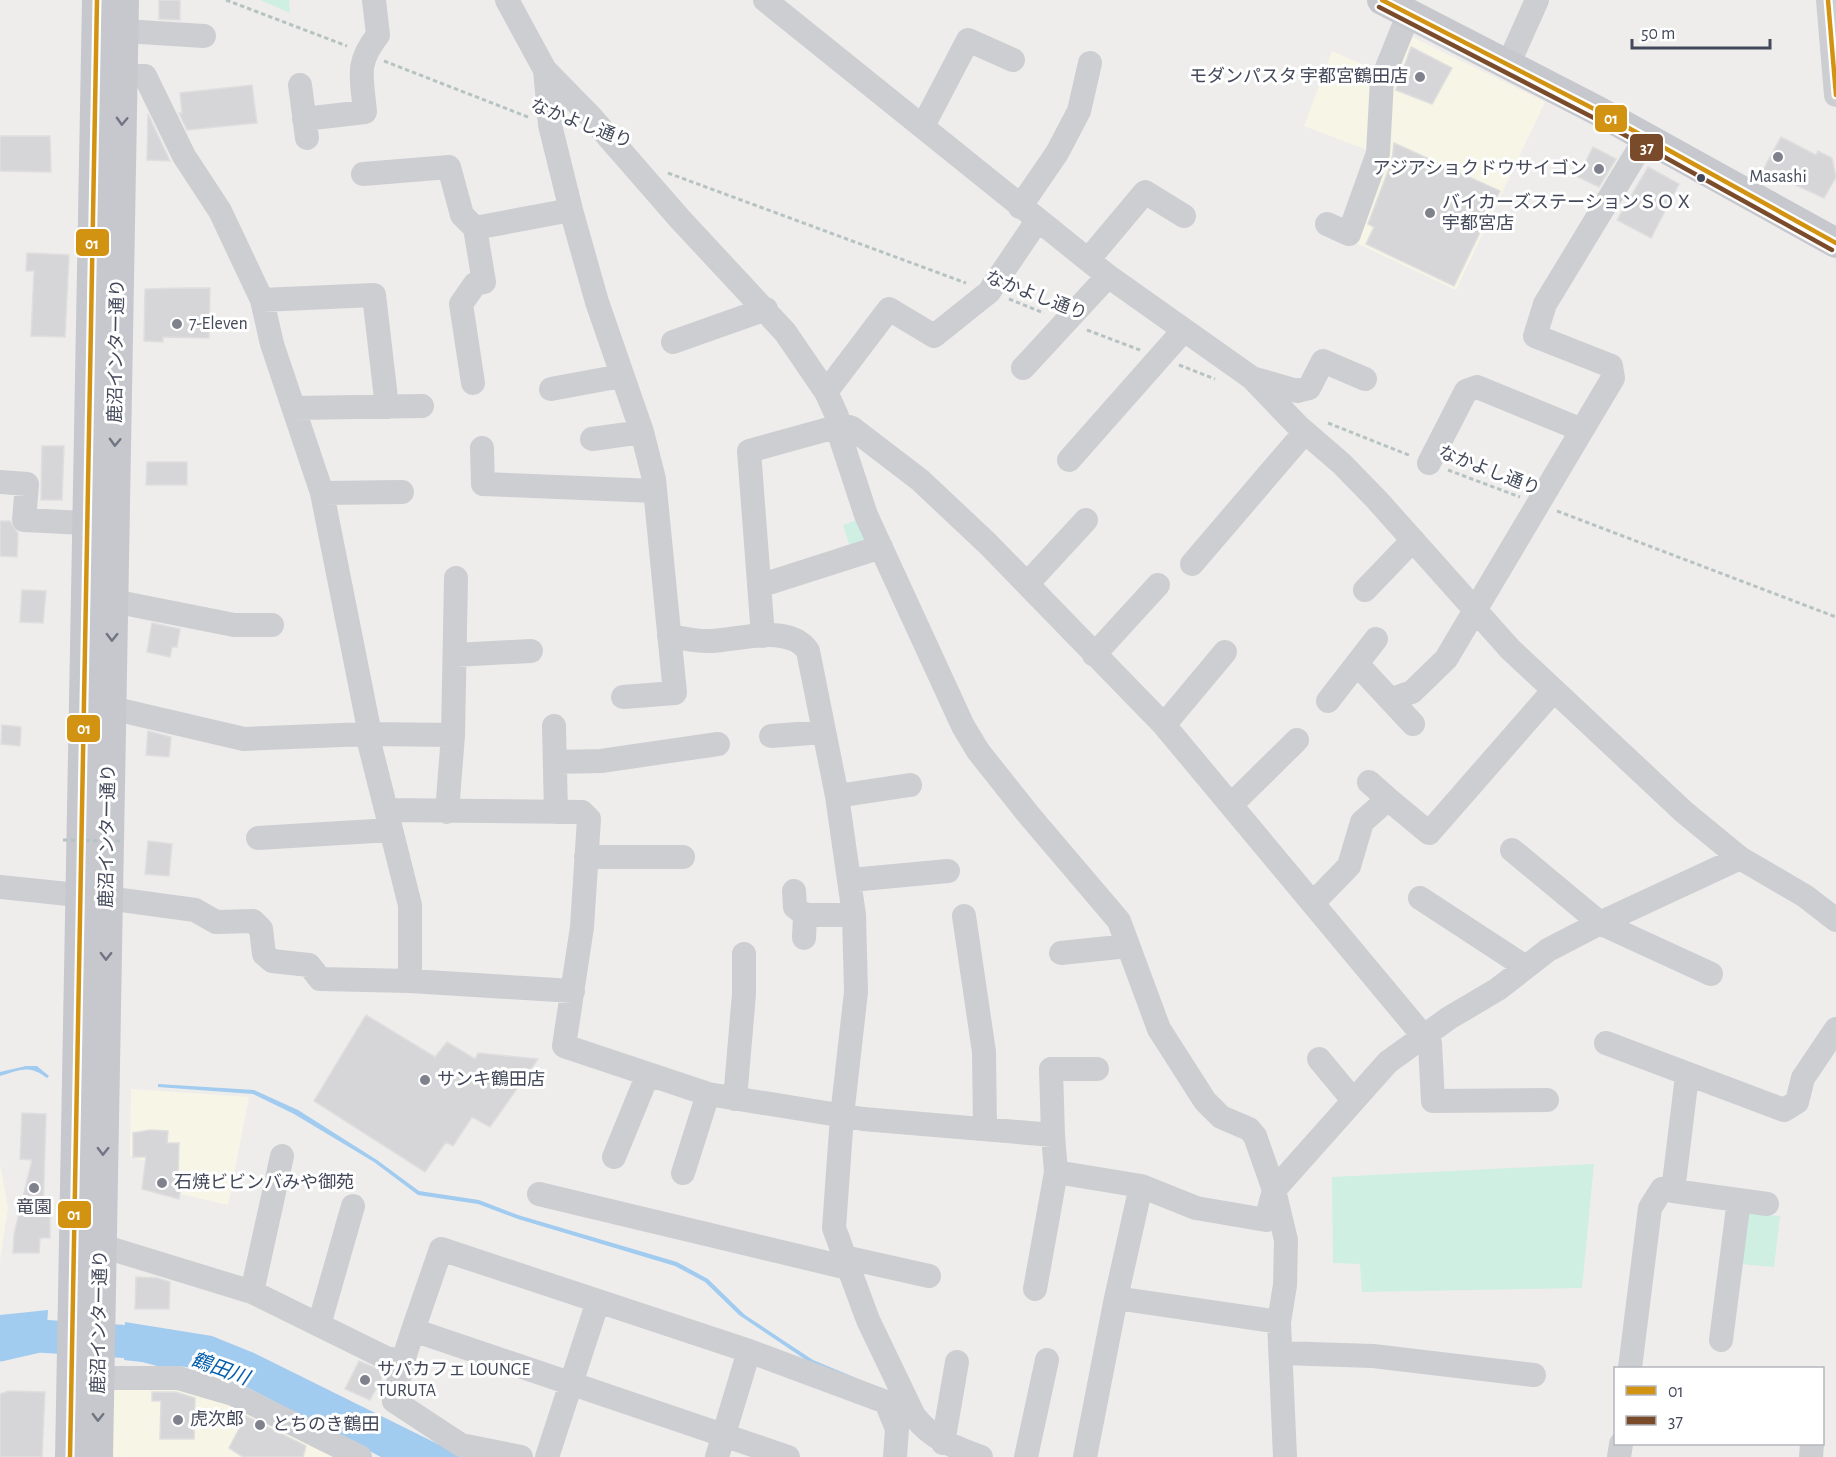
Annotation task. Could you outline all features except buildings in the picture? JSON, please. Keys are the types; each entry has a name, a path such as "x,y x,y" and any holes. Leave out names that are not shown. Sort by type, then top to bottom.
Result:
{"main road":[{"name":"鹿沼インター通り","path":"97,0 99,524 87,1315 98,1457"},
{"name":"鹿沼インター通り","path":"87,1315 102,1246 94,896 111,708 113,601 99,524 124,76 124,0"},
{"path":"1398,5 1836,243"},
{"name":"鹿沼インター通り","path":"70,1457 90,1367"}],"street":[{"path":"300,85 306,129 364,112 361,69 364,53 378,35 374,0"},
{"path":"507,0 545,70 679,218 766,309 826,392 837,416 837,427 866,515 943,685 978,752 1119,921 1159,1029 1205,1101 1221,1117 1249,1129 1255,1136 1274,1190 1286,1240 1285,1285 1279,1322 1285,1457"},
{"path":"765,0 923,126 1028,214 1183,332 1252,378 1312,425 1342,464 1510,649 1684,812 1740,858 1805,896 1836,920"},
{"path":"1508,65 1537,0"},
{"path":"1327,224 1349,234 1378,153 1382,80 1398,5"},
{"path":"1831,10 1836,95"},
{"path":"124,31 204,36"},
{"path":"923,126 968,40 1013,60"},
{"path":"826,392 889,309 934,336 989,292 1079,111 1090,63"},
{"path":"545,70 550,125 570,210 621,376 642,432 655,491 675,693 623,697"},
{"path":"124,76 145,76 184,156 220,211 262,300 272,344 322,494 368,724 368,734 410,905 410,981"},
{"path":"1392,699 1412,692 1446,659 1477,611 1613,378 1611,366 1535,336 1545,304 1635,154"},
{"path":"363,174 449,167 462,215 475,228 484,282 475,284 461,304 473,383"},
{"path":"1088,260 1145,192 1184,216"},
{"path":"475,228 570,210"},
{"path":"1023,368 1108,276"},
{"path":"262,300 374,295 387,407"},
{"path":"673,342 766,309"},
{"path":"1069,460 1183,332"},
{"path":"1252,378 1297,391 1310,388 1323,361 1365,379"},
{"path":"551,389 621,376"},
{"path":"1430,463 1466,391 1477,387 1582,430"},
{"path":"294,408 422,406"},
{"path":"763,636 749,451 843,425 852,428 920,480 1027,584 1164,725 1314,902 1430,1044 1433,1101 1547,1100"},
{"path":"1192,564 1312,425"},
{"path":"592,439 642,432"},
{"path":"482,448 483,484 655,491"},
{"path":"0,482 27,484 24,520 99,524"},
{"path":"322,494 402,492"},
{"path":"1027,584 1086,520"},
{"path":"1365,590 1413,540"},
{"path":"759,586 882,547"},
{"path":"447,812 453,735 456,578"},
{"path":"1094,655 1158,585"},
{"path":"113,601 234,625 272,625"},
{"path":"669,636 709,641 763,636 792,637 808,651 837,796 854,915 856,992 842,1116 834,1228 868,1320 914,1416 924,1430 944,1443 981,1457"},
{"path":"1328,701 1376,639"},
{"path":"455,656 531,651"},
{"path":"1164,725 1225,652"},
{"path":"1357,664 1413,723"},
{"path":"1369,782 1429,833 1554,690"},
{"path":"111,708 244,739 368,734 453,735"},
{"path":"554,726 556,812"},
{"path":"771,736 824,732"},
{"path":"1232,804 1297,740"},
{"path":"555,762 601,761 718,744"},
{"path":"837,796 910,785"},
{"path":"1314,902 1349,866 1362,822 1388,800"},
{"path":"258,838 447,812 582,813 589,819 582,927 564,1046 708,1094 735,1099 842,1116 1053,1135"},
{"path":"1512,850 1600,923 1711,974"},
{"path":"586,857 683,857"},
{"path":"1056,1172 1141,1186 1196,1208 1266,1220 1274,1190 1388,1062 1498,989 1524,966 1600,923 1740,858"},
{"path":"850,880 948,871"},
{"path":"0,887 94,896 195,910 216,922 253,921 261,928 264,954 272,962 309,965 320,979 410,981 573,992"},
{"path":"794,891 795,907 805,926 854,915"},
{"path":"1420,898 1524,966"},
{"path":"964,916 984,1052 985,1128"},
{"path":"1061,953 1128,946"},
{"path":"735,1099 744,994 744,954"},
{"path":"1606,1043 1687,1076 1784,1110 1797,1102 1803,1078 1836,1029"},
{"path":"1319,1059 1353,1100"},
{"path":"1035,1289 1056,1172 1051,1069 1097,1069"},
{"path":"614,1157 648,1074"},
{"path":"1673,1191 1687,1076"},
{"path":"683,1173 708,1094"},
{"path":"252,1292 282,1156"},
{"path":"1085,1457 1116,1298 1141,1186"},
{"path":"1630,1367 1650,1208 1662,1189 1767,1204"},
{"path":"539,1194 846,1262 929,1276"},
{"path":"1721,1340 1739,1200"},
{"path":"319,1325 353,1206"},
{"path":"102,1246 252,1292 386,1358 403,1361"},
{"path":"521,1457 461,1445 394,1401 403,1361 441,1249 749,1351 886,1402 897,1429 894,1457"},
{"path":"1116,1298 1279,1322"},
{"path":"547,1457 598,1301"},
{"path":"413,1330 571,1384 720,1447 788,1457"},
{"path":"720,1447 749,1351"},
{"path":"1281,1353 1373,1356 1534,1375"},
{"path":"1026,1457 1047,1360"},
{"path":"944,1443 957,1362"},
{"path":"90,1367 178,1378 233,1394 360,1457"}],"path":[{"name":"なかよし通り","path":"226,0 550,125"},
{"name":"なかよし通り","path":"666,172 989,292 1222,382"},
{"name":"なかよし通り","path":"1312,425 1430,463 1836,617"},
{"path":"63,840 123,841"}],"shaded area":[{"path":"1394,28 1545,102 1456,290 1344,237 1370,151 1304,126 1332,51 1378,71"},
{"path":"131,1089 249,1097 228,1205 181,1194 186,1174 130,1156"},
{"path":"0,1164 8,1208 0,1261"},
{"path":"181,1382 232,1399 335,1457 112,1457 113,1390"}],"green space":[{"path":"260,0 289,0 290,13"},
{"path":"863,518 874,537 851,550 843,525"},
{"path":"1594,1164 1582,1288 1362,1292 1360,1264 1333,1263 1332,1177"},
{"path":"1746,1213 1780,1216 1774,1267 1740,1264"}],"water":[{"path":"37,1066 49,1076 47,1078 35,1071 24,1069 0,1076 0,1072"},
{"path":"158,1084 254,1090 298,1110 377,1160 419,1191 479,1200 518,1215 677,1262 708,1279 745,1315 813,1360 892,1393 902,1419 812,1364 739,1315 705,1282 675,1266 518,1219 478,1204 418,1195 374,1162 294,1114 253,1094 158,1087"},
{"path":"48,1310 46,1342 0,1349 0,1315"},
{"path":"125,1322 212,1336 254,1353 464,1457 381,1457 225,1376 186,1367 124,1360"}],"waterway":[{"name":"鶴田川","path":"0,1345 39,1336 132,1342 169,1352"}],"transit line":[{"name":"01","path":"70,1457 97,0"},
{"name":"01","path":"1382,0 1598,111 1836,243"},
{"name":"01","path":"1828,0 1836,95"},
{"name":"37","path":"1379,7 1594,118 1832,250"}],"place":[{"name":"モダンパスタ 宇都宮鶴田店","path":"1420,77"},
{"name":"Masashi","path":"1778,157"},
{"name":"アジアショクドウサイゴン","path":"1599,169"},
{"name":"バイカーズステーションＳＯＸ 宇都宮店","path":"1430,213"},
{"name":"7-Eleven","path":"177,324"},
{"name":"サンキ鶴田店","path":"425,1080"},
{"name":"石焼ビビンバみや御苑","path":"162,1183"},
{"name":"竜園","path":"34,1188"},
{"name":"サパカフェ LOUNGE TURUTA","path":"365,1380"},
{"name":"虎次郎","path":"178,1420"},
{"name":"とちのき鶴田","path":"260,1425"}]}
